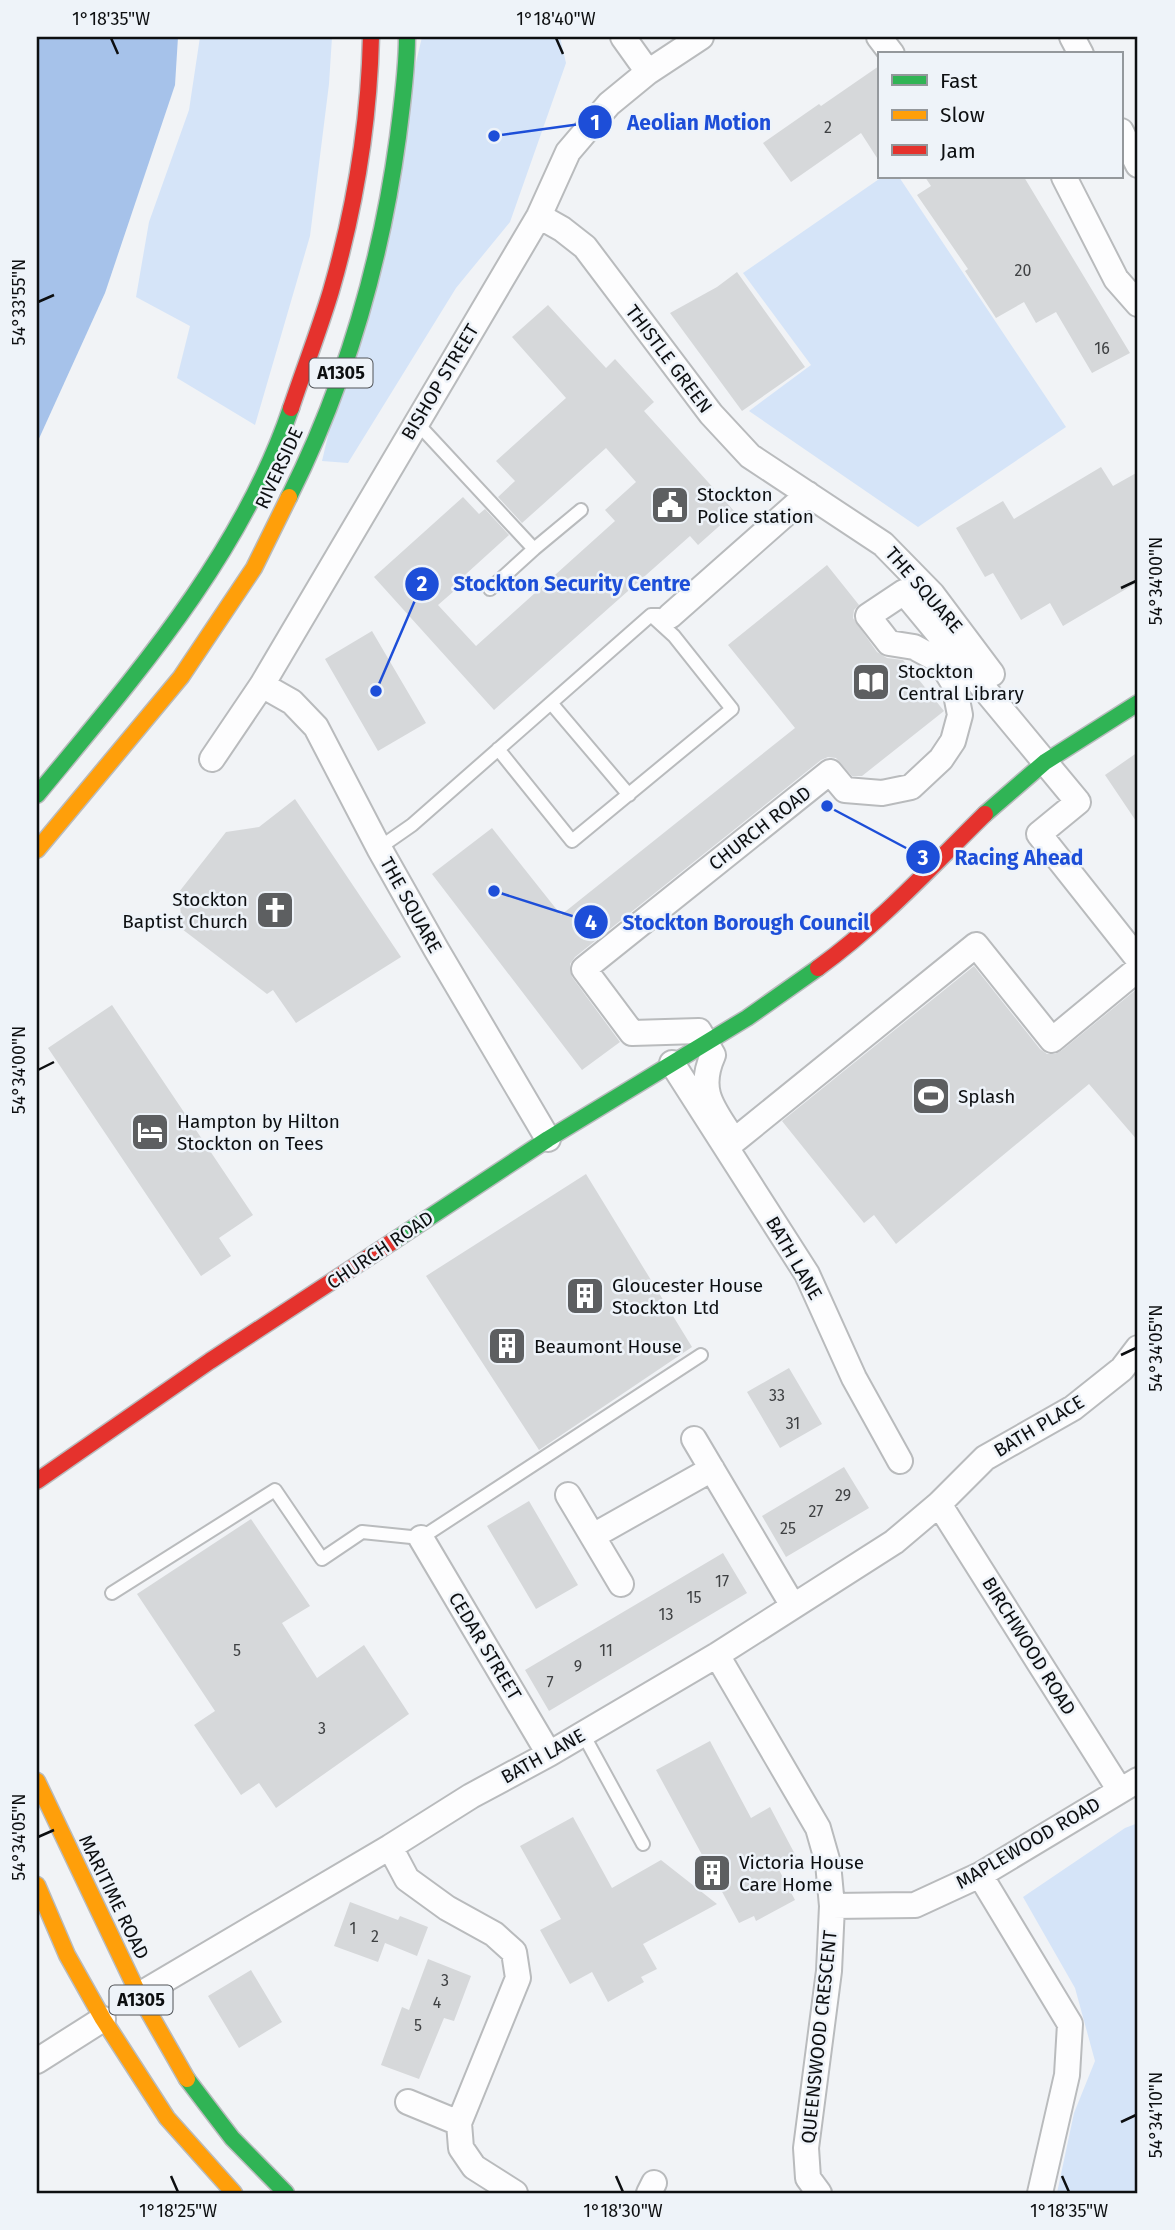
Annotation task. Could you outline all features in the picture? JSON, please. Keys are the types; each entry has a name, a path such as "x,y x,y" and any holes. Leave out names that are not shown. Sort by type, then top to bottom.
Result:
{"main road":[{"name":"RIVERSIDE","path":"37,850 181,677 254,568 316,444 358,325 390,194 385,106 372,37"},
{"name":"RIVERSIDE","path":"37,795 151,656 237,528 283,432 331,291 358,180 385,106 407,69 407,37"},
{"name":"CHURCH ROAD","path":"37,1481 209,1361 548,1139 747,1018 845,948 984,815 1049,759 1138,703"},
{"name":"CHURCH ROAD","path":"37,1470 59,1466"},
{"name":"MARITIME ROAD","path":"37,1781 139,1995 179,2068 232,2138 286,2193"},
{"name":"A1305","path":"37,1885 67,1955 103,2019 167,2118 234,2193"}],"street":[{"path":"623,37 649,72"},
{"name":"BISHOP STREET","path":"212,759 262,685 539,216 568,152 609,104 649,72 701,37"},
{"path":"879,37 890,52"},
{"path":"1122,133 1138,165"},
{"path":"1065,178 1116,279 1138,304"},
{"name":"THISTLE GREEN","path":"539,216 585,247 710,414 750,456 808,494"},
{"path":"660,615 808,494"},
{"name":"THE SQUARE","path":"808,494 883,544 932,594 1049,759"},
{"name":"CHURCH ROAD","path":"706,1043 699,1031 632,1033 584,969 830,772 845,790 882,793 911,787 941,759 953,741 960,715 954,684 940,661 914,647 890,643 868,616 904,592 1049,759 1078,802 1039,834 1138,959"},
{"name":"THE SQUARE","path":"262,685 292,702 316,727 379,848 548,1139"},
{"path":"706,1043 713,1055 705,1077 706,1093 734,1141 976,945 1052,1040 1138,969"},
{"name":"BATH LANE","path":"672,1063 807,1274 854,1378 900,1461"},
{"name":"BATH PLACE","path":"939,1504 985,1458 1073,1408 1122,1369 1138,1348"},
{"path":"694,1439 793,1606"},
{"path":"593,1536 712,1469"},
{"path":"568,1495 621,1584"},
{"name":"BATH LANE","path":"139,1995 390,1847 471,1796 549,1754 717,1655 894,1542 939,1504"},
{"name":"BIRCHWOOD ROAD","path":"939,1504 1129,1784"},
{"name":"CEDAR STREET","path":"421,1538 549,1754"},
{"name":"QUEENSWOOD CRESCENT","path":"717,1655 818,1828 828,1863 832,1906 829,1970 806,2148 808,2178 819,2193"},
{"name":"MAPLEWOOD ROAD","path":"832,1906 915,1905 980,1875 1129,1784"},
{"path":"390,1847 407,1879 447,1908 494,1934 514,1952 518,1978 458,2123 461,2148 474,2167 515,2193"},
{"path":"980,1875 1070,2024 1067,2075 1040,2193"},
{"path":"37,2061 103,2019"},
{"path":"408,2102 458,2123"}],"lane":[{"path":"416,422 534,549"},
{"path":"490,589 580,510"},
{"path":"379,848 412,825 498,749 551,703 660,615 733,709 572,841 498,749"},
{"path":"551,703 629,795"},
{"path":"112,1593 275,1490 321,1559 362,1532 421,1538 701,1355"},
{"path":"583,1734 643,1844"}],"shaded area":[{"path":"200,37 332,37 329,84 310,236 255,425 177,378 190,326 136,297 149,222 189,110"},
{"path":"422,37 560,37 566,63 510,222 456,288 348,463 322,461"},
{"path":"881,178 900,178 1066,427 918,527 749,411 811,365 743,273"},
{"path":"1138,1823 1138,2193 1057,2193 1074,2113 1095,2061 1075,1988 1023,1897 1125,1828"}],"water":[{"path":"37,37 178,37 175,85 105,293 37,443"}],"building":[{"path":"878,67 878,159 861,133 791,182 763,143 819,104 821,106"},
{"path":"926,178 1025,178 1130,353 1092,373 1056,312 1036,323 1024,302 996,318 965,271 968,269 917,195 931,186"},
{"path":"737,272 805,367 742,411 670,313 717,287"},
{"name":"Stockton Police station","path":"548,305 606,368 615,359 654,402 644,411 735,512 698,545 690,536 494,710 374,577 463,497 479,514 485,509 509,535 466,574 469,578 438,605 476,646 615,521 605,510 636,482 606,448 522,523 498,497 515,481 496,461 566,398 512,337"},
{"path":"1101,467 1113,486 1138,472 1138,582 1063,626 1050,603 1021,620 993,573 985,577 956,528 1003,501 1014,519"},
{"path":"827,565 859,605 854,610 853,618 877,652 887,658 903,660 944,711 862,776 852,776 836,758 821,760 575,957 570,964 572,977 620,1042 582,1070 432,874 492,828 561,915 795,728 728,645"},
{"path":"372,631 426,723 378,751 325,659"},
{"path":"1138,752 1138,824 1105,775"},
{"name":"Stockton Baptist Church","path":"295,799 401,957 296,1023 273,990 267,994 182,929 179,892 226,832 259,827"},
{"name":"Splash","path":"974,966 1040,1049 1047,1054 1061,1051 1138,988 1138,1141 1089,1084 896,1244 874,1215 864,1223 782,1121"},
{"name":"Hampton by Hilton Stockton on Tees","path":"112,1005 253,1215 219,1238 231,1256 201,1276 48,1048"},
{"name":"Gloucester House Stockton Ltd","path":"586,1174 692,1347 539,1450 426,1276"},
{"path":"789,1368 822,1424 780,1448 747,1392"},
{"path":"844,1467 869,1508 786,1557 762,1516"},
{"path":"529,1501 578,1585 536,1609 487,1526"},
{"path":"251,1519 310,1606 282,1623 317,1678 364,1645 409,1714 276,1808 259,1783 241,1795 194,1725 215,1711 137,1594"},
{"path":"723,1553 747,1593 549,1711 525,1670"},
{"path":"710,1741 751,1818 770,1807 798,1860 779,1870 795,1900 756,1921 754,1916 739,1923 656,1770"},
{"path":"573,1817 612,1888 661,1860 717,1904 643,1944 657,1969 641,1977 644,1982 608,2002 592,1972 570,1984 540,1930 561,1919 520,1846"},
{"path":"350,1902 398,1920 400,1916 428,1927 417,1956 385,1943 378,1962 334,1946"},
{"path":"428,1959 471,1976 454,2021 444,2018 419,2079 381,2065 402,2007 409,2010"},
{"path":"251,1970 282,2022 239,2048 208,1996"}],"traffic: fast":[{"path":"289,497 344,367 371,276 391,184 405,75 407,37"},
{"path":"37,795 111,706 182,613 244,514 270,462 291,408"},
{"path":"985,814 1045,762 1138,703"},
{"path":"392,1242 548,1139 747,1018 818,968"},
{"path":"187,2079 232,2138 286,2193"}],"traffic: slow":[{"path":"37,850 181,677 254,568 289,497"},
{"path":"37,1781 139,1995 187,2079"},
{"path":"37,1885 67,1955 103,2019 167,2118 234,2193"}],"traffic: jam":[{"path":"291,408 326,306 347,228 364,133 371,37"},
{"path":"818,968 883,914 985,814"},
{"path":"37,1481 210,1361 392,1242"}],"place":[{"name":"Aeolian Motion","path":"494,136"},
{"name":"Stockton Police station","path":"670,505"},
{"name":"Stockton Central Library","path":"871,682"},
{"name":"Stockton Security Centre","path":"376,691"},
{"name":"Racing Ahead","path":"827,806"},
{"name":"Stockton Borough Council","path":"494,891"},
{"name":"Stockton Baptist Church","path":"275,910"},
{"name":"Splash","path":"931,1096"},
{"name":"Hampton by Hilton Stockton on Tees","path":"150,1132"},
{"name":"Gloucester House Stockton Ltd","path":"585,1296"},
{"name":"Beaumont House","path":"507,1346"},
{"name":"Victoria House Care Home","path":"712,1873"}]}
